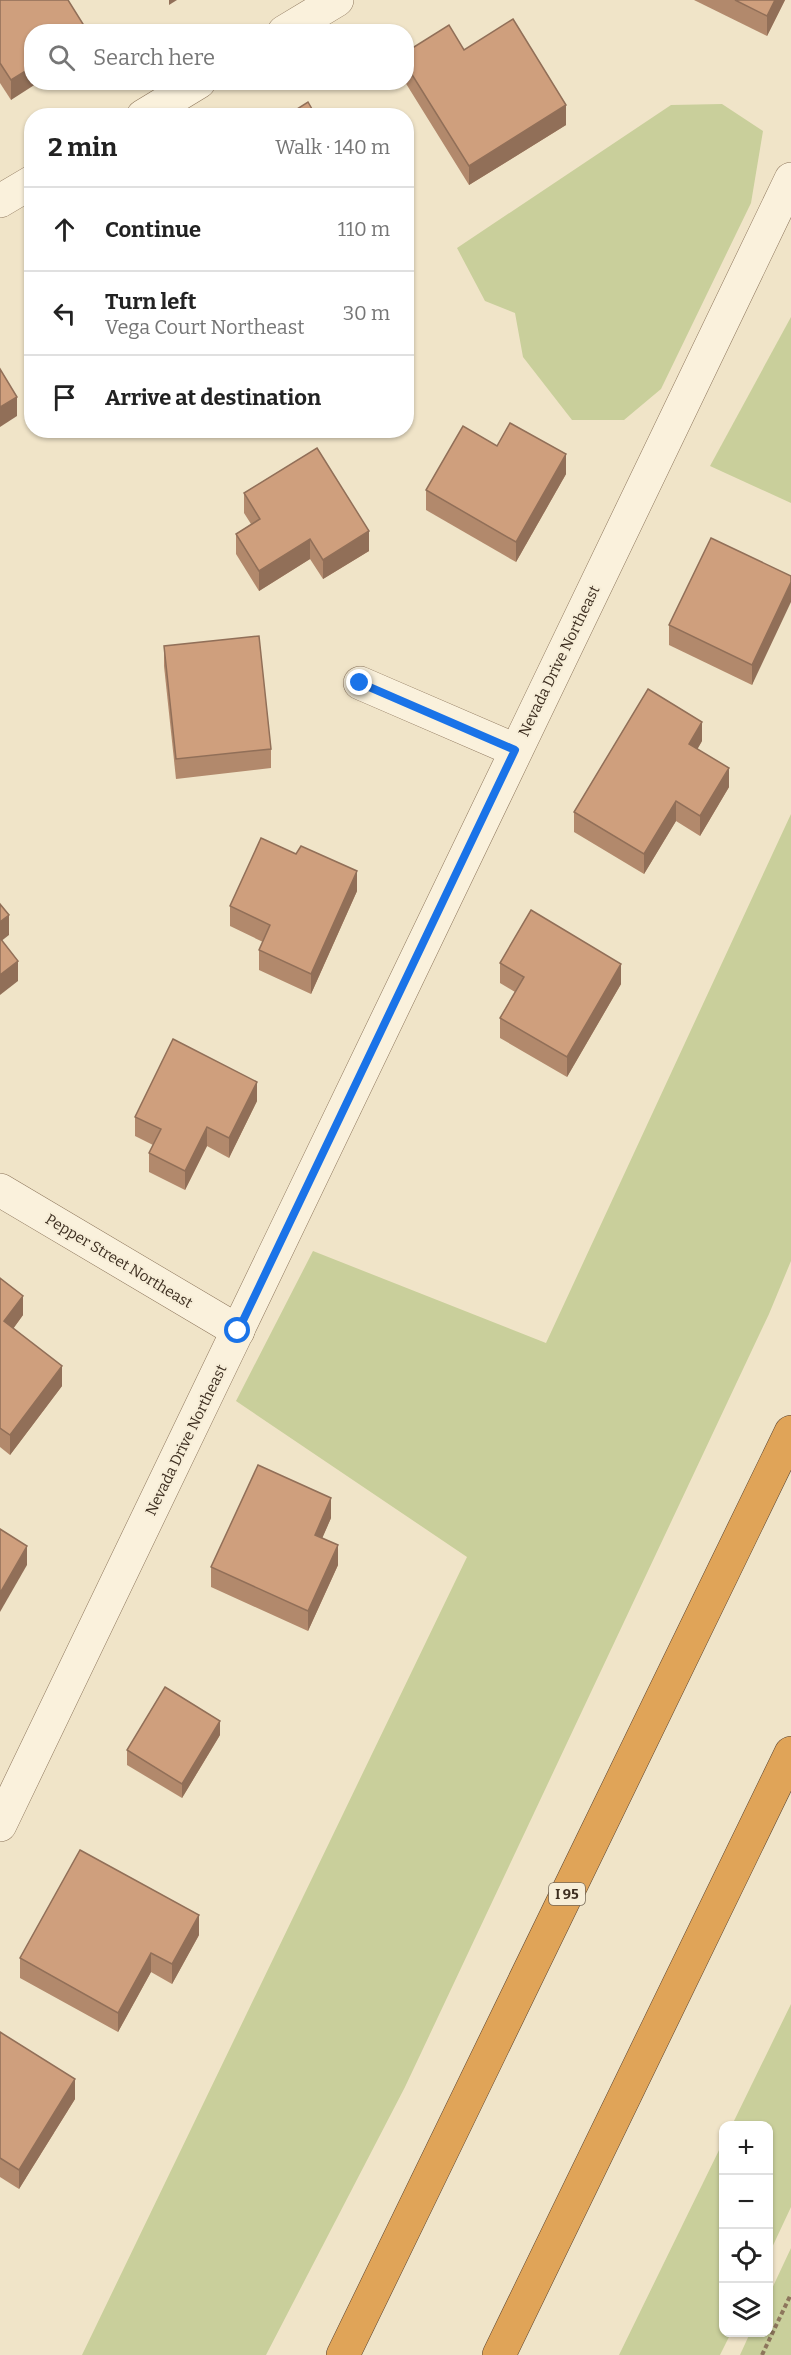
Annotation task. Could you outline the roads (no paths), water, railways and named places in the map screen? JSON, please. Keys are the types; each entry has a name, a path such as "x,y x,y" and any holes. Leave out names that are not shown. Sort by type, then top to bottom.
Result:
{"highway":[{"name":"I 95","path":"343,2355 791,1432"},
{"path":"499,2355 791,1753"}],"street":[{"path":"297,24 337,0"},
{"path":"157,108 186,90"},
{"name":"Nevada Drive Northeast","path":"3,1812 238,1331 791,179"},
{"path":"0,201 24,187"},
{"path":"360,683 515,750"},
{"name":"Pepper Street Northeast","path":"0,1190 238,1331"}]}
